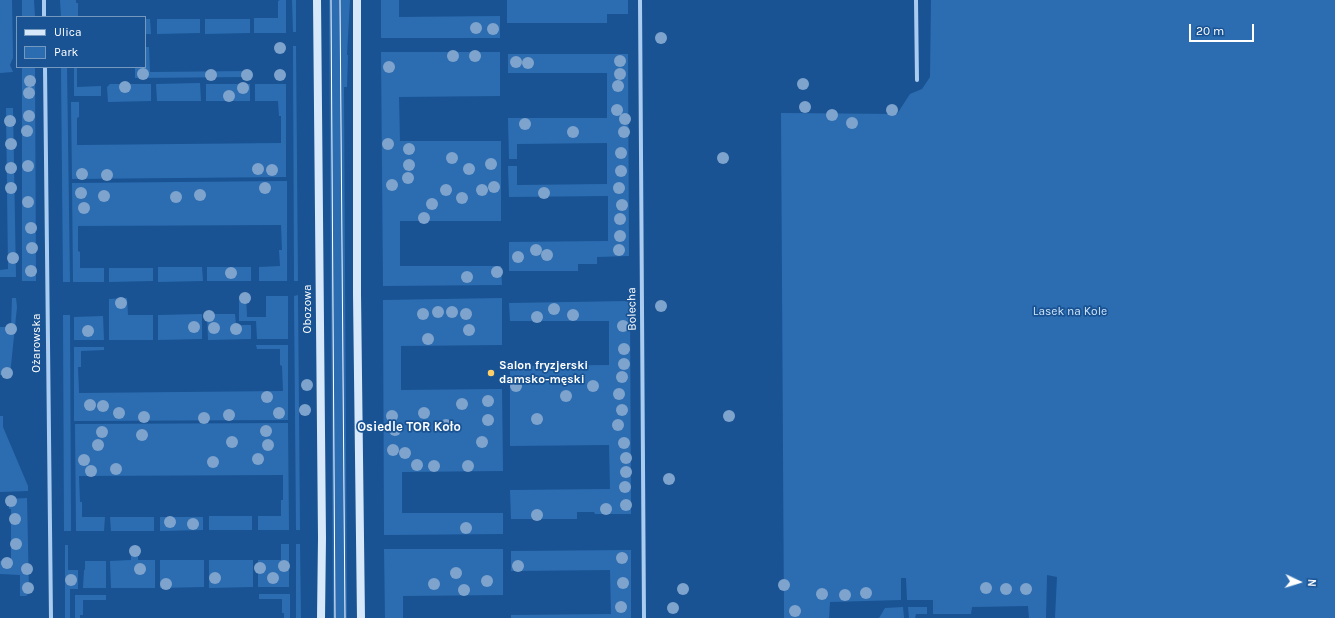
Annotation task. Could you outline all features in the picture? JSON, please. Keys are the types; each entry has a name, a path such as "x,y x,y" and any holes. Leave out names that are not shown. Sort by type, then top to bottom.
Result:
{"street":[{"path":"44,0 44,16"},
{"name":"Obozowa","path":"317,0 322,538 321,618"},
{"path":"357,0 357,294 361,618"},
{"name":"Bolecha","path":"640,0 644,618"},
{"path":"916,0 916,80"},
{"name":"Ożarowska","path":"45,68 51,618"}],"green space":[{"path":"0,0 12,0 13,58 10,65 13,72 0,73"},
{"path":"22,0 34,0 35,16 22,16"},
{"path":"60,0 76,0 76,3 78,3 78,16 61,16"},
{"path":"286,0 286,33 254,33 254,18 278,18 278,1"},
{"path":"292,0 296,0 296,32 293,32"},
{"path":"329,0 350,0 347,87 344,87 347,618 333,618"},
{"path":"381,0 399,0 399,17 500,16 500,38 381,38"},
{"path":"507,0 628,0 628,14 607,14 607,23 507,23"},
{"name":"Lasek na Kole","path":"931,0 1335,0 1335,618 1055,618 1057,577 1047,575 1046,618 1029,618 1028,606 972,607 971,614 933,614 933,600 907,600 906,578 901,578 901,600 830,602 829,618 784,618 781,113 897,114 910,94 922,89 930,77"},
{"path":"146,19 150,19 151,34 146,34"},
{"path":"157,19 200,19 200,33 157,34"},
{"path":"205,19 250,19 250,33 205,34"},
{"path":"293,46 296,46 298,281 294,281"},
{"path":"146,47 149,47 150,72 249,71 249,77 135,78 135,68 146,68"},
{"path":"381,52 500,52 500,96 399,97 400,141 501,141 501,221 400,221 400,266 501,266 502,285 383,286"},
{"path":"508,54 628,54 629,256 597,257 597,264 578,264 578,271 509,271 509,242 608,241 608,196 509,197 508,166 517,166 517,185 607,184 607,143 517,144 517,159 509,159 508,118 607,118 607,73 508,73"},
{"path":"22,68 35,68 36,281 22,281"},
{"path":"61,68 67,68 70,282 63,282"},
{"path":"74,68 77,68 77,87 101,86 101,96 74,96"},
{"path":"200,83 201,101 157,101 156,84"},
{"path":"110,84 151,84 151,101 108,102 107,87"},
{"path":"206,84 250,84 250,101 206,101"},
{"path":"255,84 286,84 286,177 72,179 71,102 79,102 79,117 77,118 77,145 281,143 281,116 279,116 278,101 255,101"},
{"path":"6,108 13,108 16,277 0,277 0,270 8,269"},
{"path":"287,181 287,281 259,281 259,267 280,266 279,250 282,250 281,225 278,225 78,226 80,268 104,268 104,282 73,282 72,183"},
{"path":"158,267 202,267 203,281 158,282"},
{"path":"207,267 251,267 251,281 207,281"},
{"path":"109,268 153,268 153,281 109,282"},
{"path":"298,295 300,530 296,530 294,296"},
{"path":"239,296 246,296 247,317 266,317 266,296 288,296 288,339 257,339 256,321 239,321"},
{"path":"12,298 16,298 17,307 10,375 0,375 0,327 11,327"},
{"path":"127,298 128,315 153,315 153,340 109,340 109,299"},
{"path":"502,298 502,345 401,346 401,390 502,389 503,471 402,472 402,513 503,513 503,534 384,535 383,300"},
{"path":"630,301 631,514 595,514 594,512 577,512 577,519 511,519 510,490 610,489 609,445 510,446 510,366 609,365 609,321 510,321 509,303"},
{"path":"202,314 202,339 158,340 158,315"},
{"path":"207,314 235,314 236,325 251,325 251,339 208,340"},
{"path":"63,315 70,315 71,531 64,531"},
{"path":"103,316 104,340 74,340 74,317"},
{"path":"256,345 288,345 288,420 74,421 74,347 104,347 104,350 81,351 81,367 78,367 79,393 283,391 280,349 257,349"},
{"path":"0,416 3,416 3,427 28,486 28,491 0,492"},
{"path":"288,423 289,530 258,530 258,516 281,516 281,500 283,500 283,475 79,476 82,517 105,517 104,531 76,531 75,424"},
{"path":"27,498 29,593 26,596 20,596 20,575 0,574 0,561 11,560 11,509 9,509 9,499"},
{"path":"209,516 252,516 252,530 209,530"},
{"path":"110,517 154,517 154,531 111,531"},
{"path":"160,517 203,517 203,530 160,531"},
{"path":"281,544 289,544 289,587 258,587 258,560 281,560"},
{"path":"296,544 300,544 301,618 296,618"},
{"path":"65,545 68,545 68,570 78,570 78,589 70,589 70,618 65,618"},
{"path":"131,548 138,548 138,560 155,560 155,588 111,588 110,561 131,560"},
{"path":"384,549 503,549 503,595 403,596 403,618 385,618"},
{"path":"631,550 631,618 511,618 511,615 611,614 610,570 511,571 511,551"},
{"path":"160,560 204,560 204,587 160,588"},
{"path":"209,560 253,560 253,587 209,588"},
{"path":"85,561 106,561 106,588 83,588"},
{"path":"259,594 290,594 290,618 284,618 284,613 282,613 282,599 259,599"},
{"path":"75,595 106,595 106,600 83,600 83,615 80,615 80,618 75,618"},
{"path":"903,607 904,618 879,618 885,608"},
{"path":"908,607 927,607 927,614 916,614 915,618 909,618"}],"tram line":[{"path":"331,0 335,618"},
{"path":"340,0 345,618"}],"place":[{"name":"Salon fryzjerski damsko-męski","path":"491,373"}],"district":[{"name":"Osiedle TOR Koło","path":"409,427"}]}
